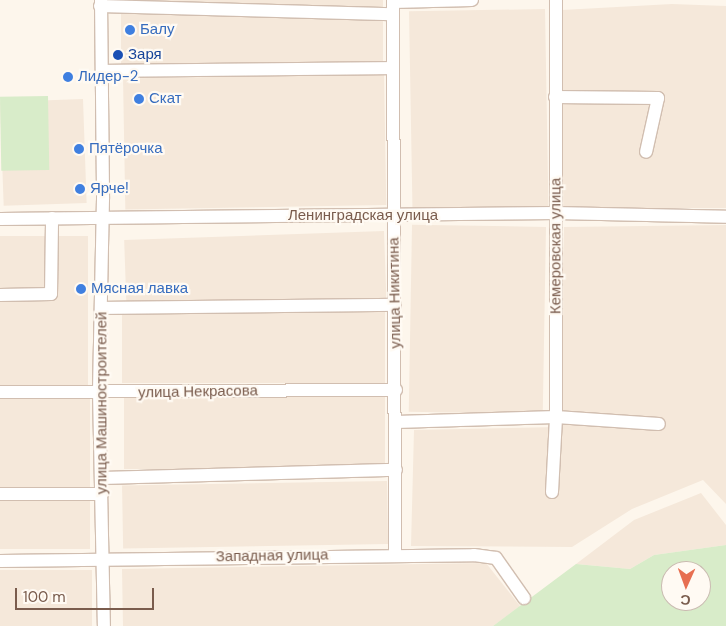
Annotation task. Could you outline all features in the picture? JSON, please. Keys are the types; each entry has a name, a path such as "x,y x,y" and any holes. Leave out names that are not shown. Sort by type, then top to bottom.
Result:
{"street":[{"path":"101,3 393,5 472,0"},
{"name":"Кемеровская улица","path":"552,492 556,417 554,97 556,0"},
{"name":"улица Машиностроителей","path":"101,3 102,308 99,392 104,626"},
{"name":"улица Никитина","path":"393,5 396,390 395,555"},
{"path":"102,71 393,68"},
{"path":"554,97 658,98 646,152"},
{"name":"Ленинградская улица","path":"0,219 394,217 556,213 726,217"},
{"path":"0,295 51,294 52,218"},
{"path":"102,308 395,305"},
{"name":"улица Некрасова","path":"0,392 396,390"},
{"path":"396,422 556,417 659,424"},
{"path":"102,478 396,470"},
{"path":"0,494 102,494"},
{"name":"Западная улица","path":"0,561 449,554 496,558 524,598"}],"shaded area":[{"path":"121,0 383,0 383,66 121,66"},
{"path":"672,4 726,6 726,208 561,208 562,10"},
{"path":"545,9 548,207 412,209 409,11"},
{"path":"384,74 386,205 125,210 123,79"},
{"path":"83,99 87,203 4,206 0,102"},
{"path":"412,225 546,227 543,414 409,412"},
{"path":"726,225 726,504 703,480 632,509 572,547 411,546 414,430 558,427 564,227"},
{"path":"384,231 386,301 127,310 124,240"},
{"path":"0,236 88,236 88,386 0,386"},
{"path":"122,310 385,310 385,383 122,383"},
{"path":"124,397 385,397 385,469 124,469"},
{"path":"0,399 90,399 90,487 0,487"},
{"path":"387,481 388,544 123,549 122,486"},
{"path":"701,493 726,525 726,545 654,555 630,569 576,564 634,520"},
{"path":"0,499 90,499 90,549 0,549"},
{"path":"486,563 520,606 493,626 123,626 122,569"},
{"path":"0,570 92,570 92,626 0,626"}],"green space":[{"path":"48,96 49,170 1,171 0,97"},
{"path":"726,545 726,626 493,626 576,564 630,569 654,555"}],"place":[{"name":"Балу","path":"130,30"},
{"name":"Заря","path":"118,55"},
{"name":"Лидер-2","path":"68,77"},
{"name":"Скат","path":"139,99"},
{"name":"Пятёрочка","path":"79,149"},
{"name":"Ярче!","path":"80,189"},
{"name":"Мясная лавка","path":"81,289"}]}
